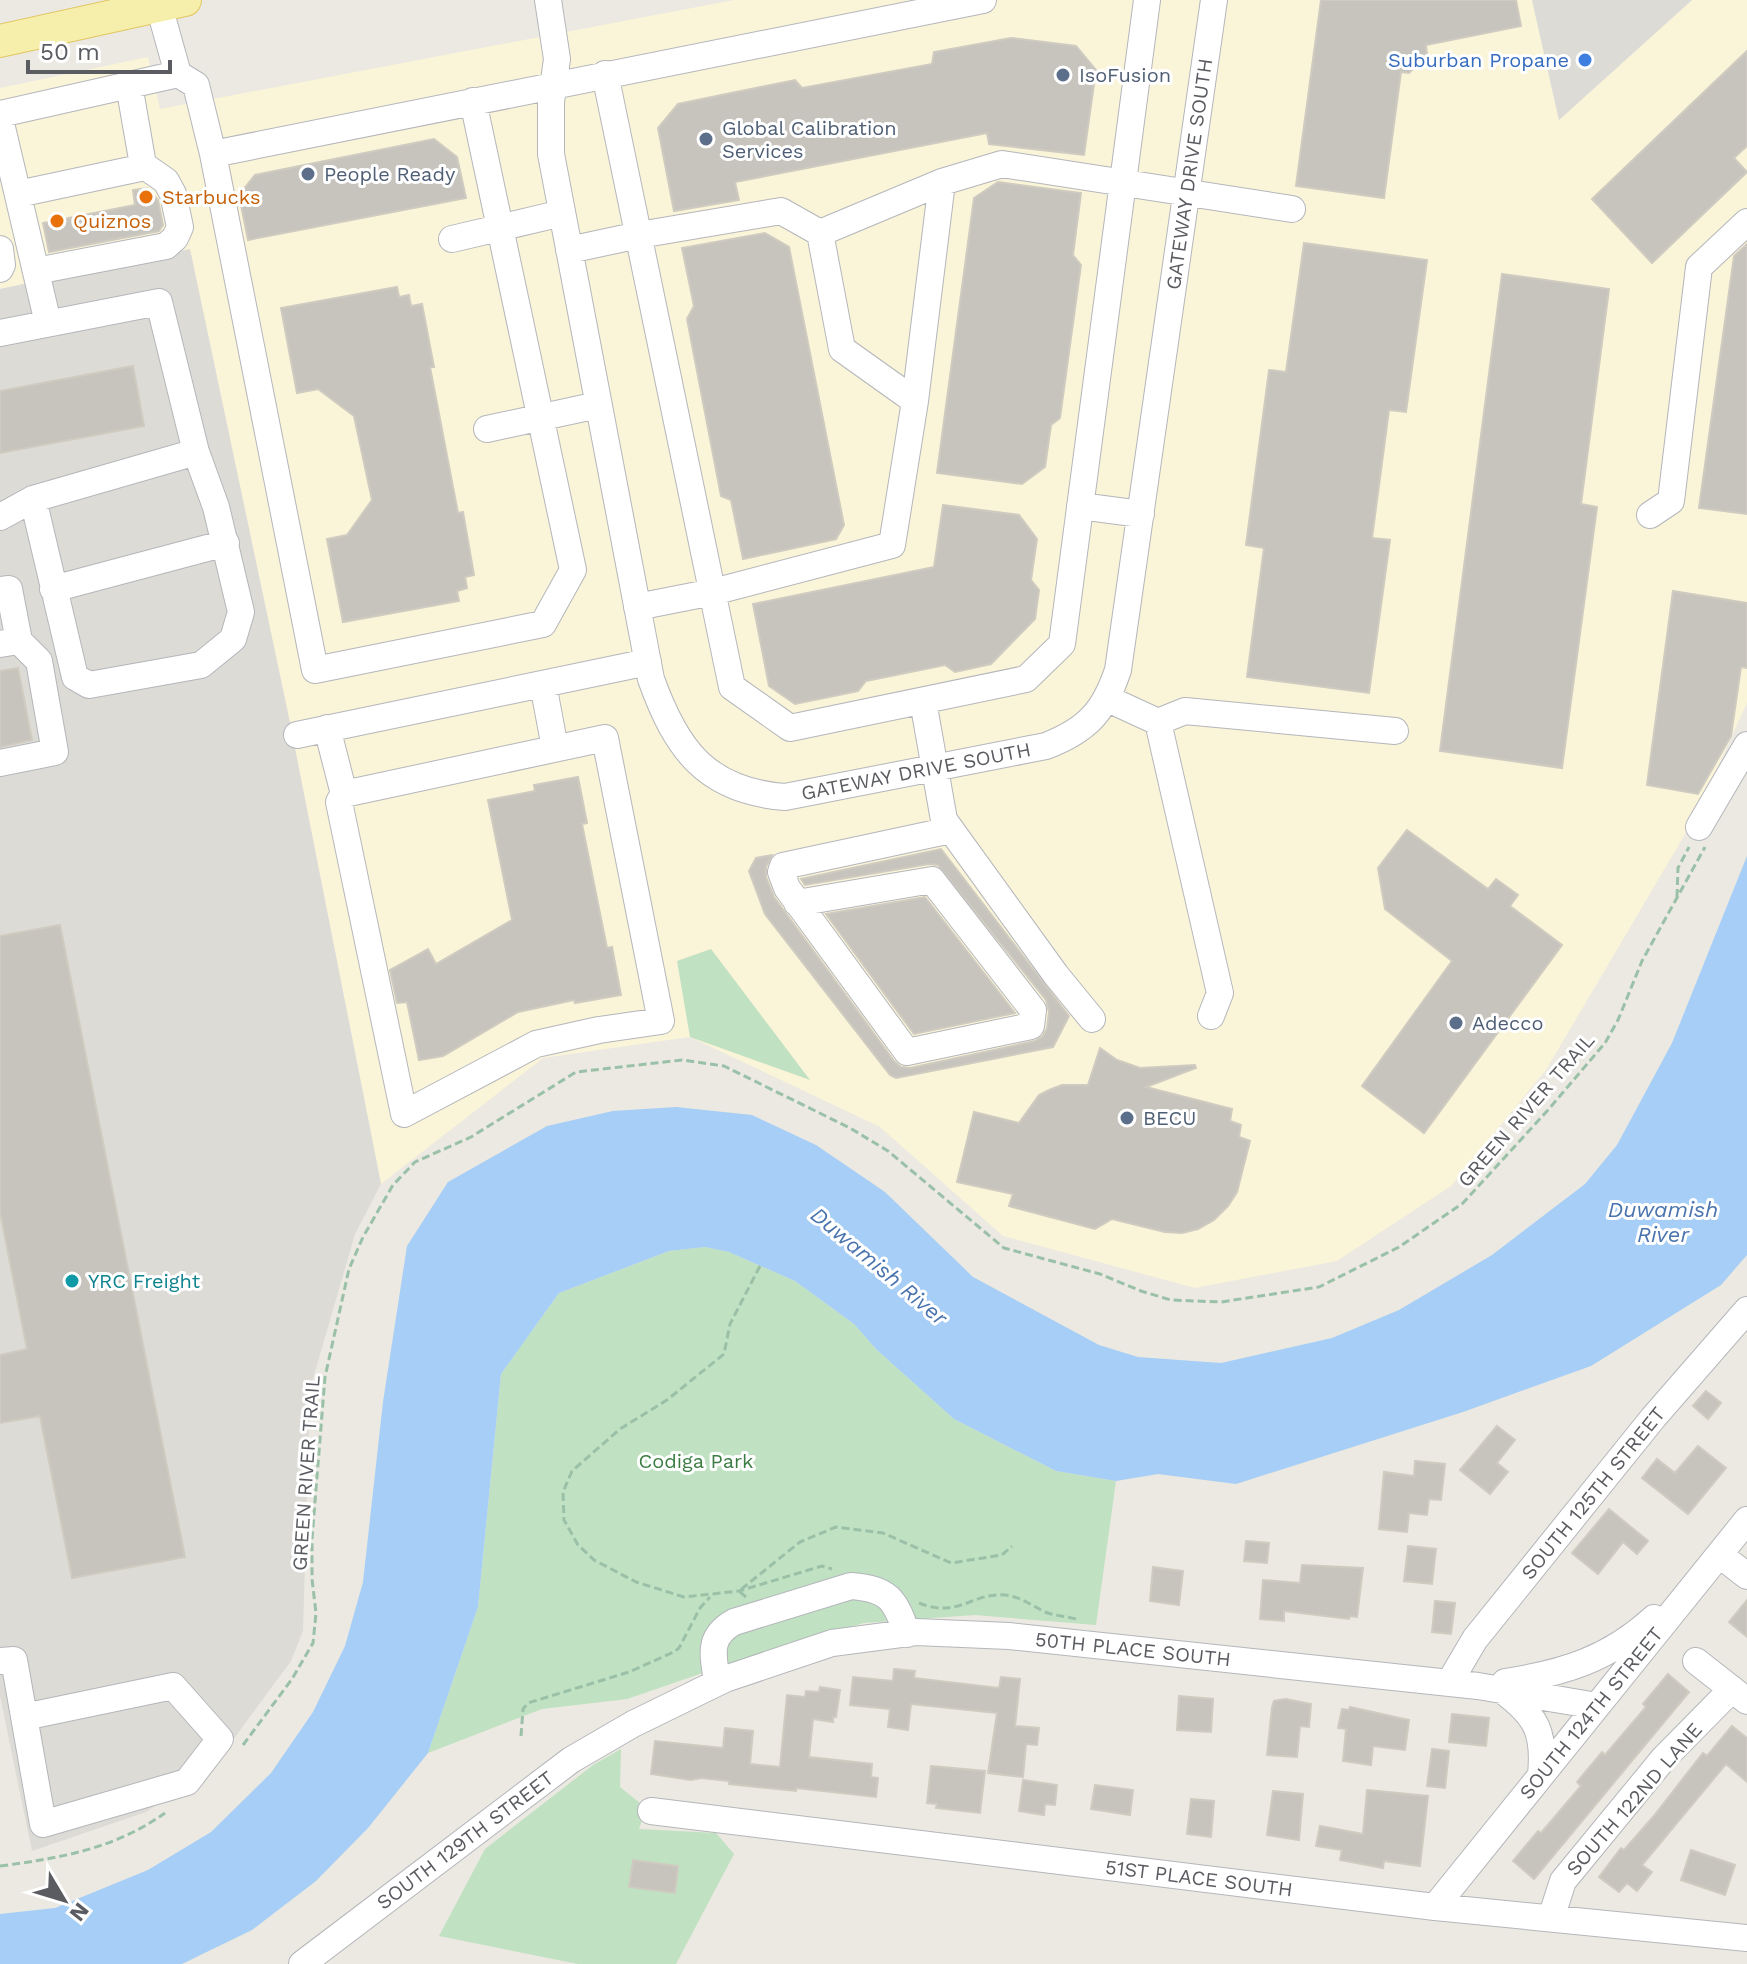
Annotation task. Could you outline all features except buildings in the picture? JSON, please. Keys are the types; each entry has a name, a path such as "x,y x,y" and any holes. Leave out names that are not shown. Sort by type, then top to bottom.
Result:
{"main road":[{"path":"0,41 172,3"}],"street":[{"name":"GATEWAY DRIVE SOUTH","path":"548,0 557,59 551,154 648,662 663,713 704,770 743,789 785,797 1046,746 1074,735 1108,699 1118,670 1214,0"},
{"path":"213,154 983,0"},
{"path":"605,74 732,687 790,728 1026,679 1062,644 1147,0"},
{"path":"172,3 178,74"},
{"path":"48,323 18,194 5,164 0,117 178,74 196,85 213,154 315,670 543,624 573,570 473,101"},
{"path":"36,271 166,246 175,238 180,227 173,194 166,181 143,165 129,85"},
{"path":"820,233 942,182 1002,164 1292,209"},
{"path":"18,194 143,165"},
{"path":"637,607 713,592 892,545 915,401 942,182"},
{"path":"569,250 781,211 820,233 842,349 915,401"},
{"path":"452,239 562,213"},
{"path":"1650,515 1671,501 1699,267 1747,222"},
{"path":"0,249 0,269"},
{"path":"0,333 159,302 196,452 226,543 241,612 233,639 201,665 89,685 75,677 33,499"},
{"path":"487,429 598,405"},
{"path":"0,517 33,499 196,452"},
{"path":"1080,506 1141,514"},
{"path":"53,589 226,543"},
{"path":"0,590 9,589 9,642 39,661 55,752 0,763"},
{"path":"297,735 648,662"},
{"path":"543,684 555,748"},
{"path":"1108,699 1158,722 1185,711 1395,731"},
{"path":"923,701 944,820 1056,975 1092,1019"},
{"path":"1158,722 1220,993 1211,1016"},
{"path":"327,728 344,794"},
{"path":"605,738 661,1021 536,1044 404,1114 339,802 344,794 605,738"},
{"path":"1699,827 1747,745"},
{"path":"797,903 932,880 1033,1010 1031,1026 907,1052 797,903 781,872 783,866 951,830"},
{"name":"SOUTH 125TH STREET","path":"1449,1683 1485,1626 1653,1418 1747,1310"},
{"name":"SOUTH 124TH STREET","path":"1435,1907 1747,1520"},
{"path":"1489,1688 1584,1664 1613,1649 1644,1627 1713,1562 1747,1576"},
{"path":"717,1683 713,1651 714,1642 722,1629 734,1622 851,1586 870,1588 886,1595 898,1609 907,1634"},
{"name":"50TH PLACE SOUTH","path":"633,1724 717,1683 832,1643 907,1634 1009,1636 1449,1683 1597,1706"},
{"path":"0,1661 14,1660 24,1717 43,1824 187,1782 220,1739 173,1686 24,1717"},
{"path":"1696,1661 1740,1695"},
{"path":"1560,1671 1597,1706"},
{"path":"1489,1688 1520,1704 1537,1727 1543,1751 1541,1775"},
{"name":"SOUTH 122ND LANE","path":"1551,1918 1563,1881 1664,1758 1740,1695"},
{"name":"SOUTH 129TH STREET","path":"302,1964 571,1760 633,1724"},
{"name":"51ST PLACE SOUTH","path":"651,1811 1435,1907 1747,1938"}],"path":[{"name":"GREEN RIVER TRAIL","path":"238,1751 292,1679 313,1643 316,1613 312,1539 325,1377 349,1269 379,1205 415,1162 471,1137 576,1072 682,1060 724,1066 850,1128 888,1151 1004,1248 1100,1274 1171,1300 1221,1302 1319,1287 1399,1247 1463,1203 1605,1043 1642,961 1677,901 1678,868 1699,827"},
{"path":"760,1266 730,1324 724,1354 667,1400 620,1429 572,1471 563,1492 564,1520 578,1545 594,1560 636,1582 684,1597 739,1591 822,1566 836,1571"},
{"path":"739,1591 800,1542 836,1527 883,1533 951,1563 1002,1555 1012,1546"},
{"path":"521,1736 523,1709 528,1703 629,1672 674,1652 711,1595"},
{"path":"917,1602 943,1608 962,1607 985,1597 1003,1595 1024,1600 1048,1613 1082,1621"},
{"path":"0,1866 67,1857 104,1846 172,1808"}],"shaded area":[{"path":"734,0 1532,0 1559,120 1692,0 1747,0 1747,703 1694,819 1546,1070 1451,1186 1337,1261 1195,1288 1003,1236 880,1127 690,1037 543,1058 381,1184 289,718 190,250 0,289 0,88 148,57 160,109"},
{"name":"Suburban Propane","path":"1532,0 1692,0 1559,120"},
{"path":"190,249 289,718 381,1184 355,1234 310,1389 303,1631 291,1661 230,1744 202,1774 146,1812 32,1851 0,1696 0,289"}],"green space":[{"path":"711,949 810,1080 690,1037 677,961"},
{"name":"Codiga Park","path":"705,1247 729,1252 795,1281 854,1324 877,1350 954,1419 1056,1471 1116,1481 1096,1625 975,1615 864,1623 758,1654 627,1699 542,1709 428,1753 478,1607 501,1374 559,1293 669,1251"},
{"path":"621,1749 620,1787 646,1808 639,1829 716,1833 734,1854 676,1964 578,1964 439,1936 485,1849 593,1765"}],"water":[{"name":"Duwamish River","path":"1747,856 1747,1255 1721,1285 1591,1366 1463,1412 1236,1484 1158,1474 1116,1481 1056,1471 954,1419 877,1350 854,1324 795,1281 729,1252 705,1247 669,1251 559,1293 501,1374 478,1607 428,1753 368,1828 316,1881 252,1930 182,1964 0,1964 0,1914 55,1908 148,1870 211,1832 271,1773 313,1712 345,1646 363,1582 383,1402 407,1246 448,1182 547,1126 613,1111 676,1107 752,1115 816,1145 885,1192 973,1277 1099,1345 1138,1357 1221,1363 1332,1338 1399,1310 1492,1255 1585,1184 1617,1145 1672,1043"}],"place":[{"name":"Suburban Propane","path":"1585,60"},
{"name":"IsoFusion","path":"1063,75"},
{"name":"Global Calibration Services","path":"706,139"},
{"name":"People Ready","path":"308,174"},
{"name":"Starbucks","path":"146,197"},
{"name":"Quiznos","path":"57,221"},
{"name":"Adecco","path":"1456,1023"},
{"name":"BECU","path":"1127,1118"},
{"name":"YRC Freight","path":"72,1281"}]}
